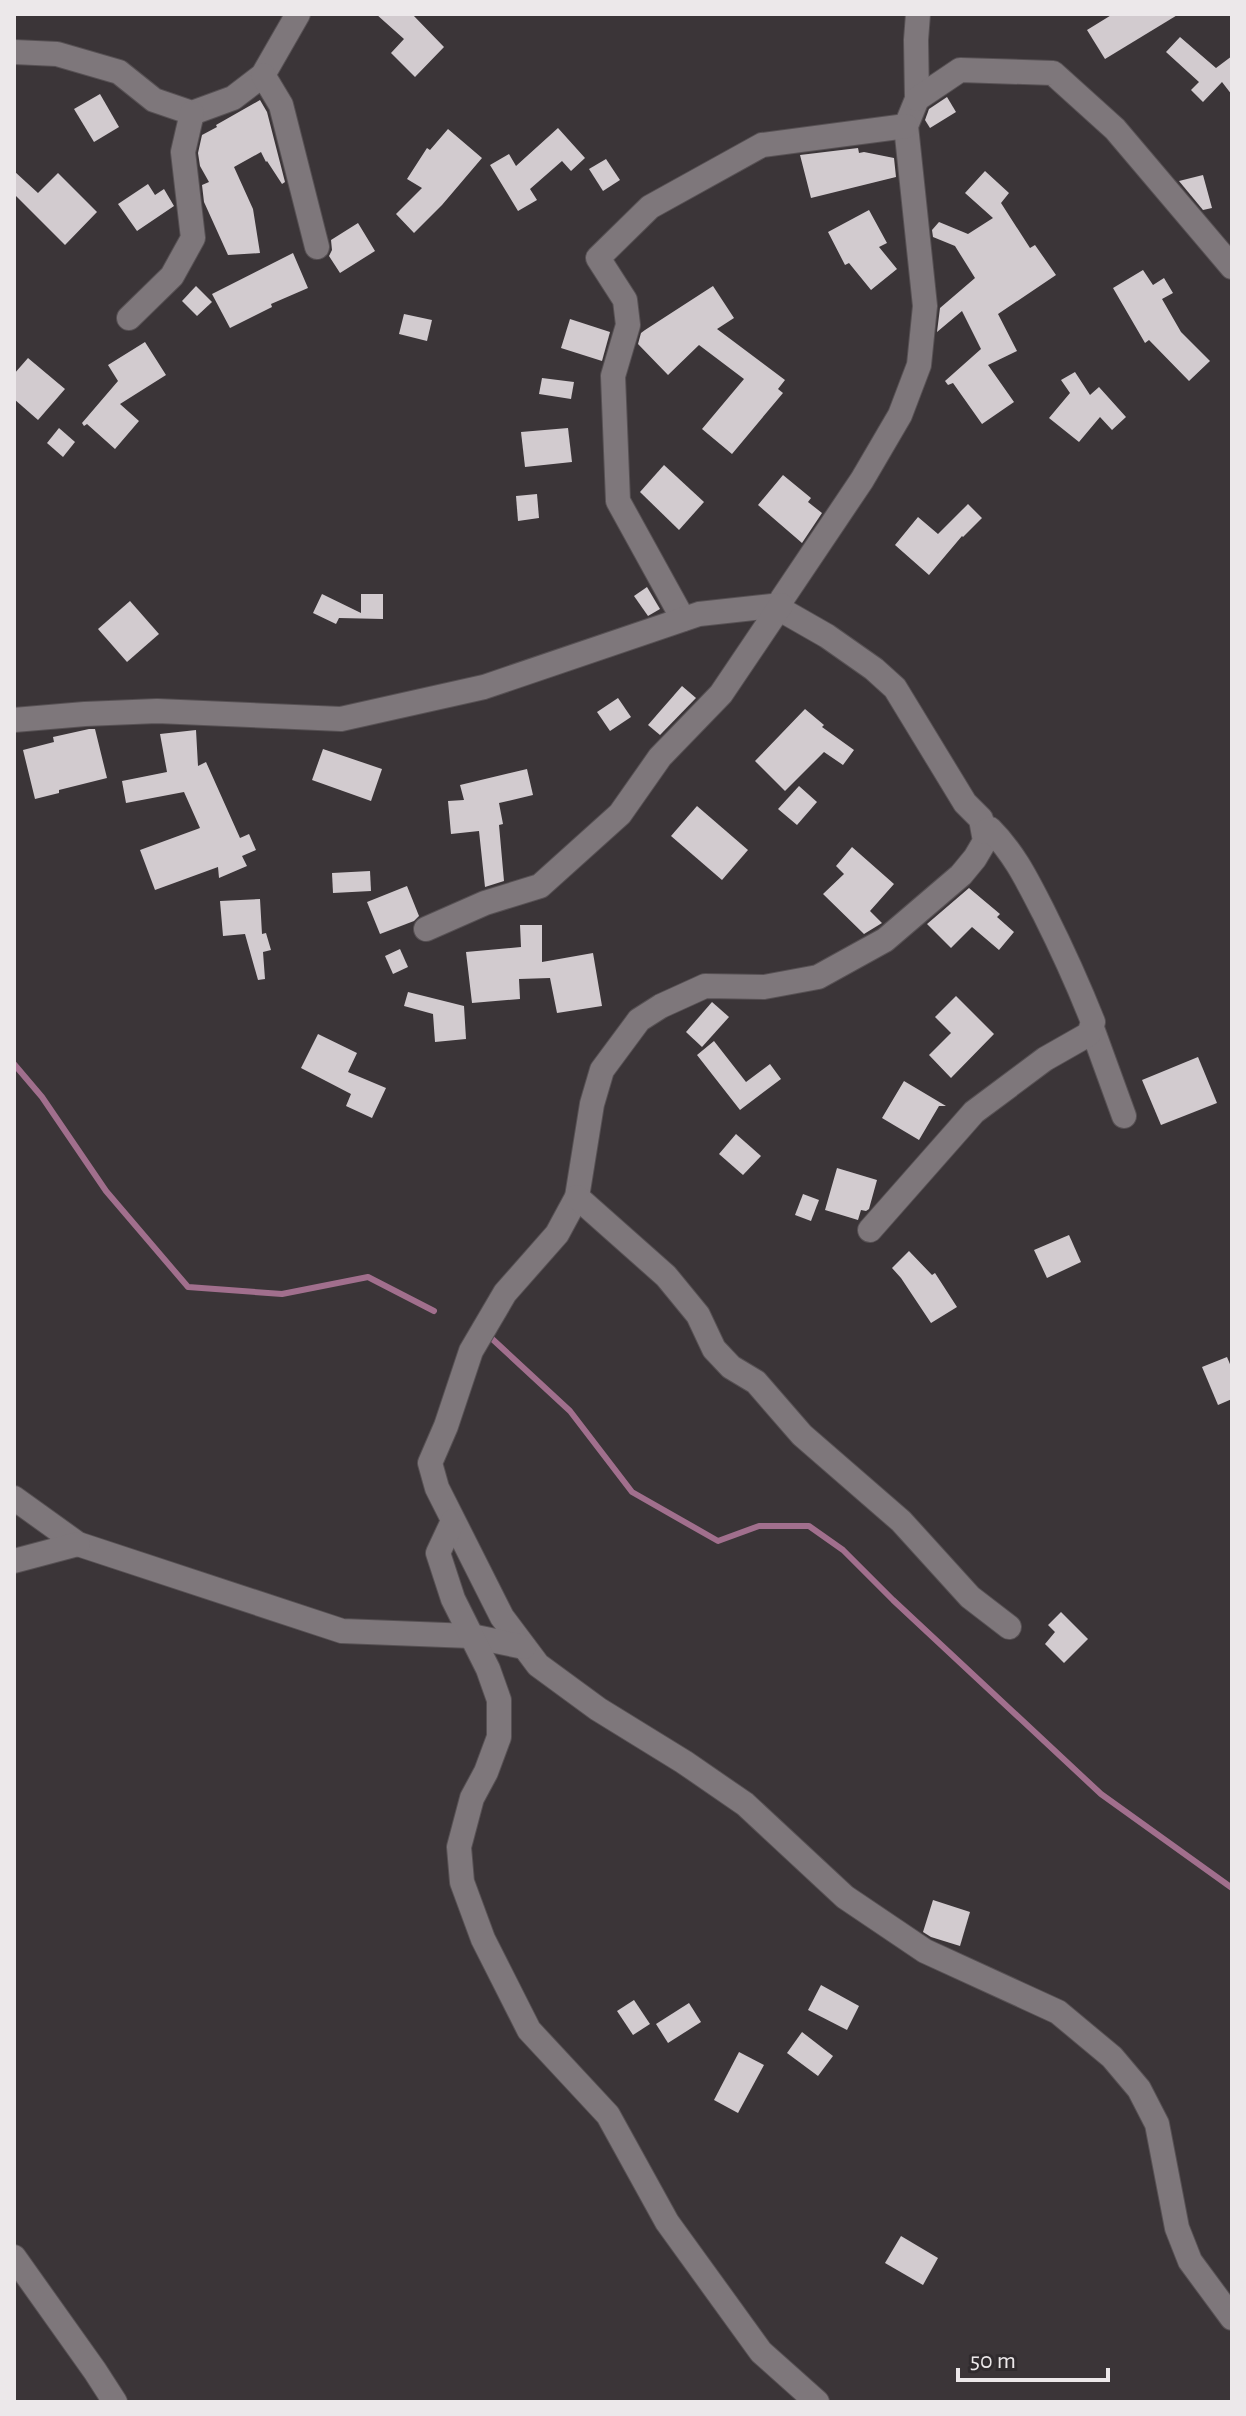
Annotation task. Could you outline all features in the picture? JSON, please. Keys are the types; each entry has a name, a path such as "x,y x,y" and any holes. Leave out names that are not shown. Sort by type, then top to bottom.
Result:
{"street":[{"path":"14,52 57,54 119,72 154,100 192,113 233,98 263,75 298,14"},
{"path":"426,929 485,903 540,886 620,814 660,757 721,694 862,480 900,415 919,365 925,306 906,126 917,99 918,14"},
{"path":"917,99 960,70 1053,73 1115,129 1232,267"},
{"path":"263,75 281,105 317,247"},
{"path":"129,318 172,276 193,238 183,152 192,113"},
{"path":"683,619 618,501 613,376 628,325 625,300 598,258 650,207 762,145 906,126"},
{"path":"14,720 157,711 341,719 484,687 699,614 781,605"},
{"path":"781,605 785,612 827,636 895,688 965,803 981,819 985,841 961,875 885,940 818,977 764,987 705,986 639,1020 602,1070 592,1104 577,1197 557,1234 505,1293 471,1351 430,1463 437,1488 502,1617 538,1665 598,1709 745,1804 845,1897 925,1951 1058,2012 1112,2057 1139,2089 1157,2124 1177,2228 1190,2261 1232,2318"},
{"path":"870,1230 974,1112 1045,1059 1089,1034 1092,1028 1093,1022 1072,969 1019,863 990,829 985,832"},
{"path":"1092,1028 1124,1116"},
{"path":"577,1197 666,1276 698,1315 714,1349 731,1367 756,1382 802,1435 901,1521 970,1597 1009,1627"},
{"path":"14,1498 78,1544 342,1631 471,1636 524,1647"},
{"path":"453,1521 438,1553 453,1599 488,1669 499,1700 499,1737 472,1798 459,1847 462,1882 483,1939 529,2030 608,2115 667,2222 761,2352 817,2402"},
{"path":"14,1561 78,1544"},
{"path":"14,2257 115,2402"}],"building":[{"path":"376,14 412,14 444,47 415,77 391,53 404,39"},
{"path":"1113,14 1179,14 1105,59 1087,30"},
{"path":"1180,37 1216,68 1232,56 1232,95 1222,82 1203,102 1191,90 1199,82 1166,52"},
{"path":"100,94 119,127 94,142 74,109"},
{"path":"947,97 956,112 930,128 925,120 929,109"},
{"path":"260,100 267,112 285,182 282,184 261,152 234,167 253,209 260,253 228,255 204,202 202,185 209,182 200,166 198,153 202,135"},
{"path":"558,128 585,158 571,171 562,161 530,189 537,200 518,211 490,165 509,154 516,166"},
{"path":"448,129 482,158 414,233 396,214 422,188 407,179 427,148 430,150"},
{"path":"858,148 859,153 894,158 896,177 811,198 800,155"},
{"path":"606,159 620,180 603,191 589,169"},
{"path":"14,171 38,193 58,173 97,212 65,245 14,194"},
{"path":"985,171 1009,193 1001,203 1030,248 1035,245 1056,275 998,314 1017,351 988,365 1014,402 982,424 953,383 948,385 945,381 981,349 962,311 937,332 940,308 975,278 955,246 933,237 932,230 939,222 968,234 993,218 965,193"},
{"path":"1203,175 1212,208 1203,210 1179,181"},
{"path":"148,184 155,195 164,189 174,206 137,231 118,204"},
{"path":"869,210 887,243 879,247 897,269 871,290 849,263 845,265 828,232"},
{"path":"358,223 375,251 340,273 329,256 331,240"},
{"path":"293,253 308,288 271,304 272,307 230,328 212,294"},
{"path":"1143,270 1153,285 1164,278 1173,293 1162,299 1181,332 1210,361 1189,381 1149,340 1145,343 1113,288"},
{"path":"196,286 212,302 197,316 182,301"},
{"path":"713,286 734,318 717,329 785,380 778,389 783,393 732,454 702,429 744,379 699,345 668,375 638,344 641,333"},
{"path":"404,314 432,320 427,341 399,334"},
{"path":"570,319 610,332 602,361 561,348"},
{"path":"145,342 166,375 120,404 139,421 115,449 82,423 118,381 108,365"},
{"path":"28,358 65,389 38,420 14,399 14,374"},
{"path":"1075,372 1090,395 1099,387 1126,417 1112,430 1100,417 1079,442 1049,418 1070,393 1061,380"},
{"path":"542,378 574,382 571,399 539,394"},
{"path":"59,428 75,442 63,457 47,443"},
{"path":"568,428 572,462 525,467 521,432"},
{"path":"664,465 704,502 679,530 640,492"},
{"path":"783,475 811,498 808,502 822,513 802,543 758,505"},
{"path":"537,494 539,518 518,521 516,496"},
{"path":"968,504 982,518 929,575 895,545 918,517 938,534"},
{"path":"647,587 660,609 648,616 634,596"},
{"path":"322,594 361,613 361,594 383,594 383,619 339,618 336,624 313,613"},
{"path":"130,601 159,634 127,662 98,629"},
{"path":"682,686 696,698 660,735 648,725"},
{"path":"618,698 631,717 610,731 597,712"},
{"path":"805,709 824,725 822,727 854,750 843,765 824,752 785,791 755,761"},
{"path":"95,729 107,778 35,799 23,750 54,742 53,737"},
{"path":"196,730 198,766 206,762 240,838 249,834 256,850 242,856 247,866 219,878 218,867 155,890 140,850 200,828 184,792 126,803 122,781 167,772 160,734"},
{"path":"323,749 382,769 371,801 312,780"},
{"path":"527,769 533,795 499,803 503,824 499,825 504,881 485,887 479,831 451,834 448,801 464,800 460,785"},
{"path":"799,786 817,802 797,825 778,809"},
{"path":"697,806 748,850 722,880 671,836"},
{"path":"852,847 894,884 870,911 882,923 864,934 823,894 844,874 836,866"},
{"path":"370,871 371,891 333,893 332,873"},
{"path":"407,886 419,916 414,921 380,934 367,902"},
{"path":"969,888 1000,914 997,917 1014,932 999,950 972,927 951,948 927,924"},
{"path":"260,899 262,934 266,933 271,950 263,952 265,979 258,980 245,934 223,936 220,901"},
{"path":"520,925 542,925 542,962 593,953 602,1006 557,1013 550,978 519,979 520,999 472,1003 466,952 521,947"},
{"path":"400,949 408,967 393,974 385,956"},
{"path":"408,992 464,1006 466,1039 435,1042 433,1014 404,1006"},
{"path":"956,996 994,1034 951,1078 929,1055 951,1033 935,1017"},
{"path":"712,1002 729,1017 702,1047 686,1032"},
{"path":"318,1034 357,1053 348,1072 386,1088 372,1118 346,1106 351,1094 301,1068"},
{"path":"714,1041 746,1082 770,1064 781,1079 740,1110 697,1055"},
{"path":"1198,1057 1217,1103 1161,1125 1142,1080"},
{"path":"904,1081 946,1106 939,1106 919,1140 882,1118"},
{"path":"736,1134 761,1156 743,1175 719,1154"},
{"path":"837,1168 877,1180 869,1209 861,1210 858,1220 825,1210"},
{"path":"803,1194 819,1200 811,1221 795,1215"},
{"path":"1069,1235 1081,1262 1047,1278 1034,1250"},
{"path":"909,1251 932,1275 935,1273 957,1307 931,1323 892,1268"},
{"path":"1227,1357 1232,1369 1232,1399 1218,1405 1202,1367"},
{"path":"1061,1612 1088,1639 1064,1663 1045,1644 1055,1632 1048,1625"},
{"path":"933,1900 970,1912 960,1946 923,1932"},
{"path":"821,1985 859,2006 847,2030 808,2010"},
{"path":"634,2000 650,2024 633,2035 617,2011"},
{"path":"689,2003 701,2022 668,2043 656,2024"},
{"path":"802,2032 833,2056 818,2076 787,2053"},
{"path":"739,2052 764,2065 738,2113 714,2100"},
{"path":"901,2236 938,2258 923,2285 885,2263"}],"waterway":[{"path":"14,1064 42,1097 106,1191 188,1287 282,1294 368,1277 434,1311"},
{"path":"489,1336 570,1411 632,1492 718,1541 759,1526 809,1526 843,1550 1101,1794 1232,1888"}]}
